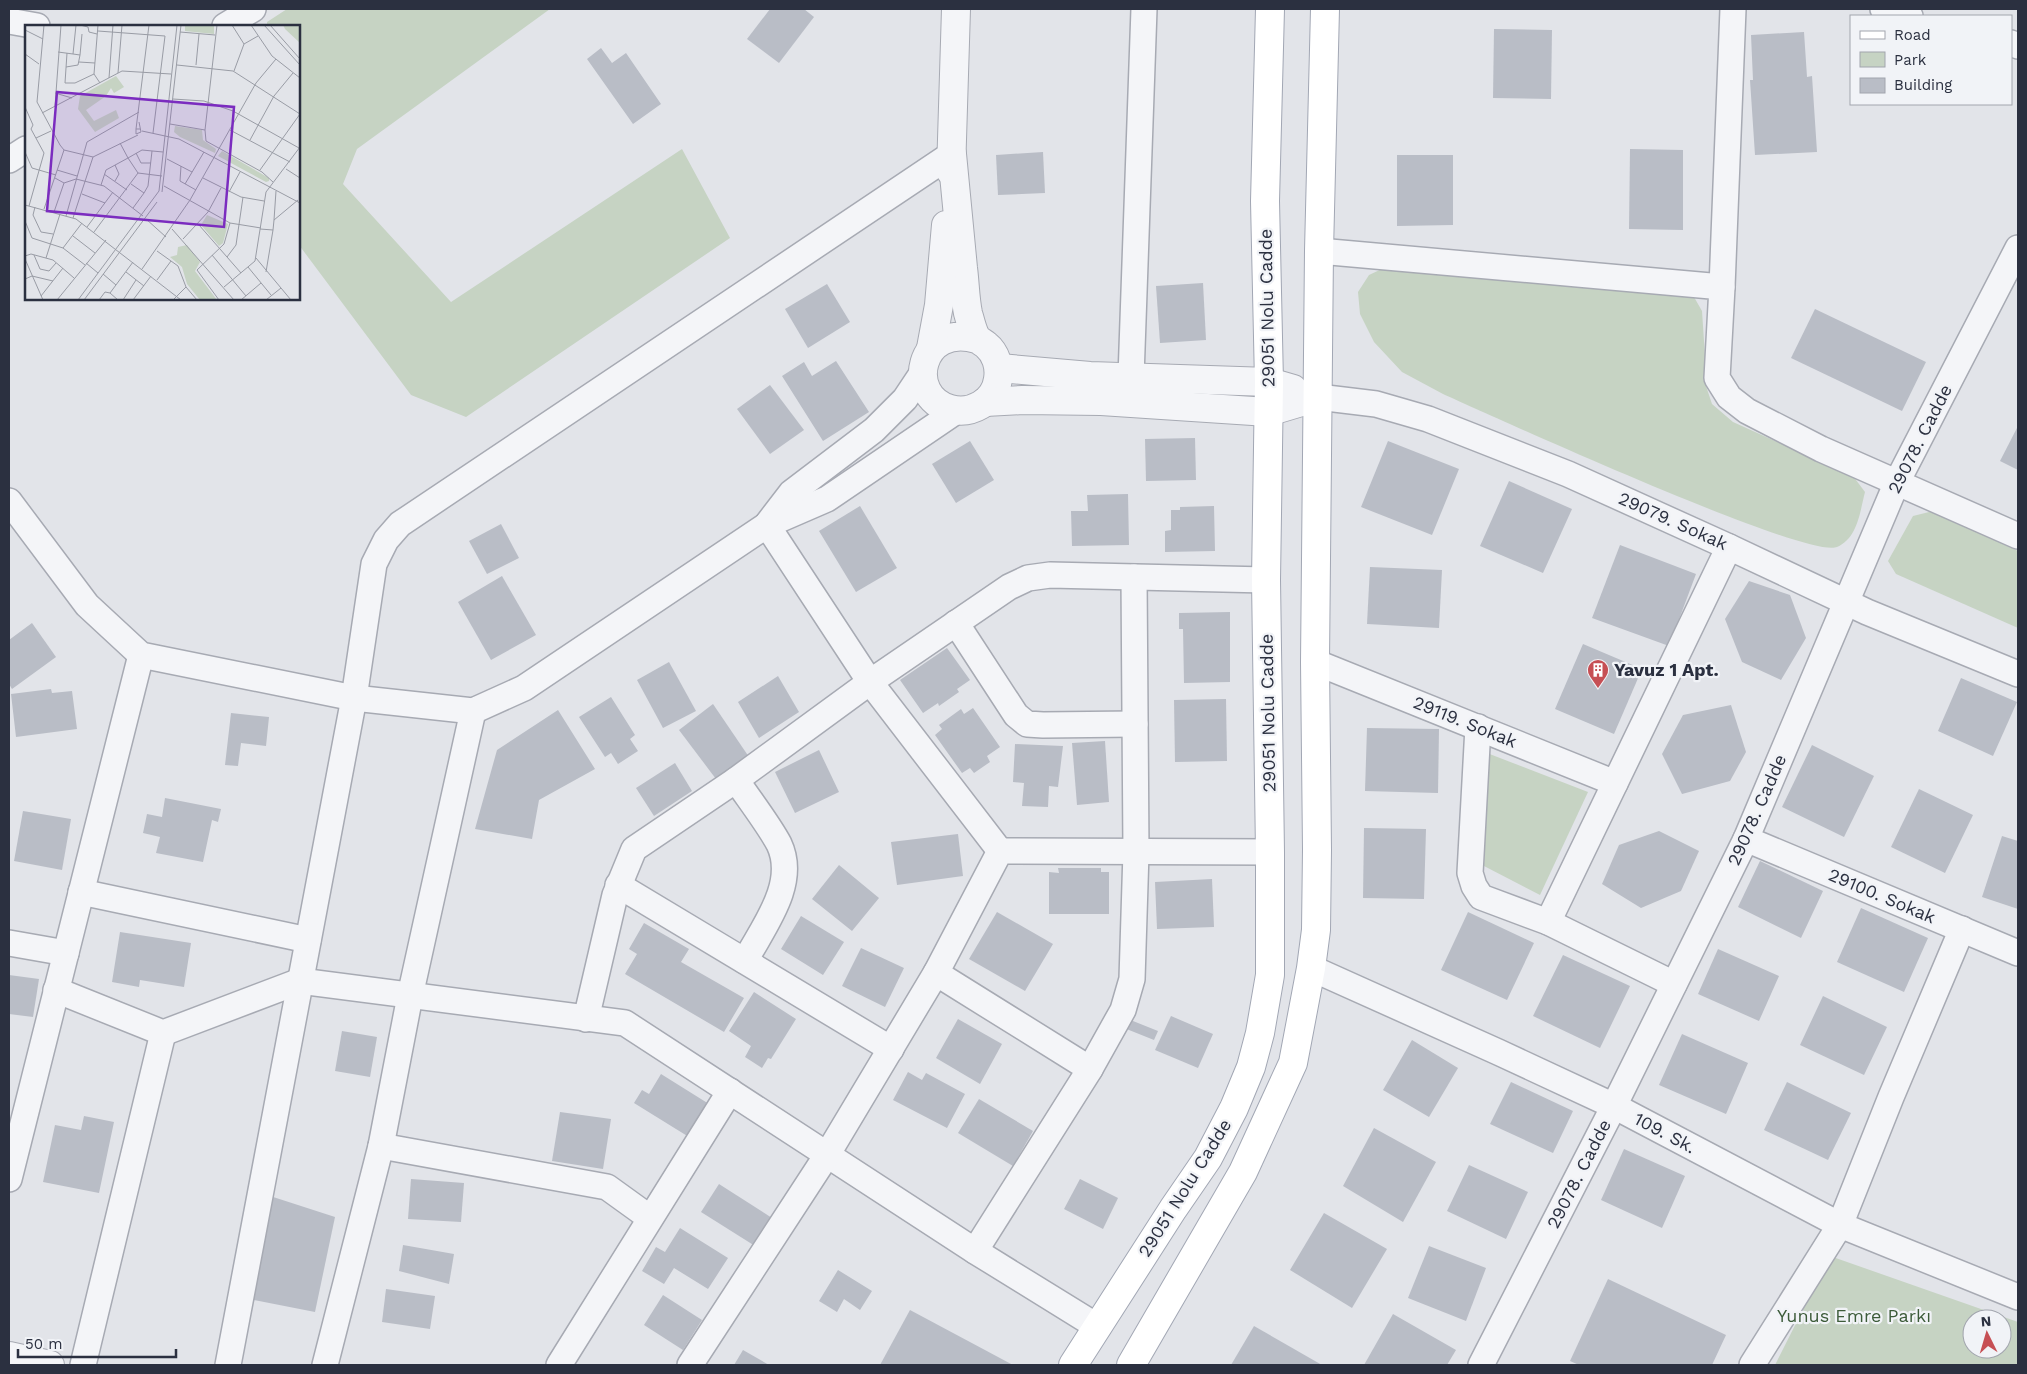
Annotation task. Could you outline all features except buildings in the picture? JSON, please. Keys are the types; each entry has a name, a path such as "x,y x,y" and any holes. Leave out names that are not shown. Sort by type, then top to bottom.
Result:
{"main road":[{"name":"29051 Nolu Cadde","path":"1073,1365 1208,1158 1234,1108 1251,1067 1260,1033 1270,975 1266,580 1269,382 1265,201 1270,9"},
{"name":"29051 Nolu Cadde","path":"1139,1363 1243,1172 1293,1063 1311,968 1316,930 1315,662 1319,251 1325,9"}],"street":[{"path":"227,25 253,9"},
{"path":"767,525 791,493 874,430 904,399 927,360 941,340 965,335 977,339 992,351 999,368 998,381 994,393 974,409 949,410 938,404 929,395 924,384 927,360 939,305 952,154 956,9"},
{"path":"1131,378 1144,9"},
{"path":"1732,9 1717,378 1729,396 1747,411 1821,449 2018,536"},
{"path":"1883,9 1906,15"},
{"path":"9,21 31,25"},
{"path":"9,160 25,150"},
{"path":"952,154 968,313 977,339"},
{"path":"228,1365 354,698 374,564 386,540 400,524 952,154"},
{"path":"1319,251 1722,287"},
{"name":"29078. Cadde","path":"1481,1365 1614,1106 1746,839 1897,482 2015,260"},
{"path":"999,368 1131,378 1269,382 1318,397"},
{"path":"985,402 1023,400 1101,401 1268,412 1318,397"},
{"name":"29079. Sokak","path":"1318,397 1376,404 1428,419 1568,474 1730,547 1846,603 2018,674"},
{"path":"9,501 87,605 141,655 354,698 473,712 524,688 767,525 827,499 958,410"},
{"path":"767,525 870,682 1000,851"},
{"path":"1548,922 1730,547"},
{"path":"586,1019 618,885 634,849 736,780 870,682 1009,587 1028,578 1050,575 1266,580"},
{"path":"974,1251 1090,1069 1123,1010 1132,979 1136,852 1134,577"},
{"path":"956,623 1016,715 1027,724 1135,724"},
{"path":"9,1179 141,655"},
{"name":"29119. Sokak","path":"1315,662 1615,783"},
{"path":"326,1365 381,1146 410,996 473,712"},
{"path":"1478,727 1470,873 1474,886 1482,897 1548,922 1674,984"},
{"path":"736,780 779,844 784,861 785,877 778,900 745,961"},
{"name":"29100. Sokak","path":"1746,839 2018,953"},
{"path":"1000,851 1270,852"},
{"path":"690,1365 827,1155 891,1049 936,973 1000,851"},
{"path":"618,885 891,1049"},
{"path":"81,892 308,940"},
{"path":"1752,1365 1840,1225 1891,1097 1962,929"},
{"path":"9,943 66,953"},
{"name":"109. Sk.","path":"1311,968 1614,1106 1840,1225 2018,1297"},
{"path":"936,973 1090,1069"},
{"path":"56,990 163,1033 300,981 625,1023 974,1251 1098,1327"},
{"path":"83,1365 163,1033"},
{"path":"559,1365 730,1091"},
{"path":"381,1146 606,1187 650,1218"},
{"path":"9,1356 50,1365"}],"green space":[{"path":"287,9 550,9 357,149 343,184 451,302 682,149 730,238 466,417 411,395 300,246 300,25 267,25 267,22"},
{"path":"1386,267 1690,290 1702,311 1706,386 1712,404 1733,422 1853,476 1865,492 1854,531 1844,543 1837,547 1813,545 1770,532 1581,456 1443,394 1402,372 1374,342 1360,314 1358,292 1369,275"},
{"path":"1933,511 2018,551 2018,628 1896,574 1888,561 1913,516"},
{"path":"1487,753 1588,792 1540,895 1484,866"},
{"name":"Yunus Emre Parkı","path":"1830,1256 1981,1309 1962,1309 1962,1359 2012,1359 2012,1320 2018,1322 2018,1365 1775,1365"}],"place":[{"name":"Yavuz 1 Apt.","path":"1598,689"}]}
